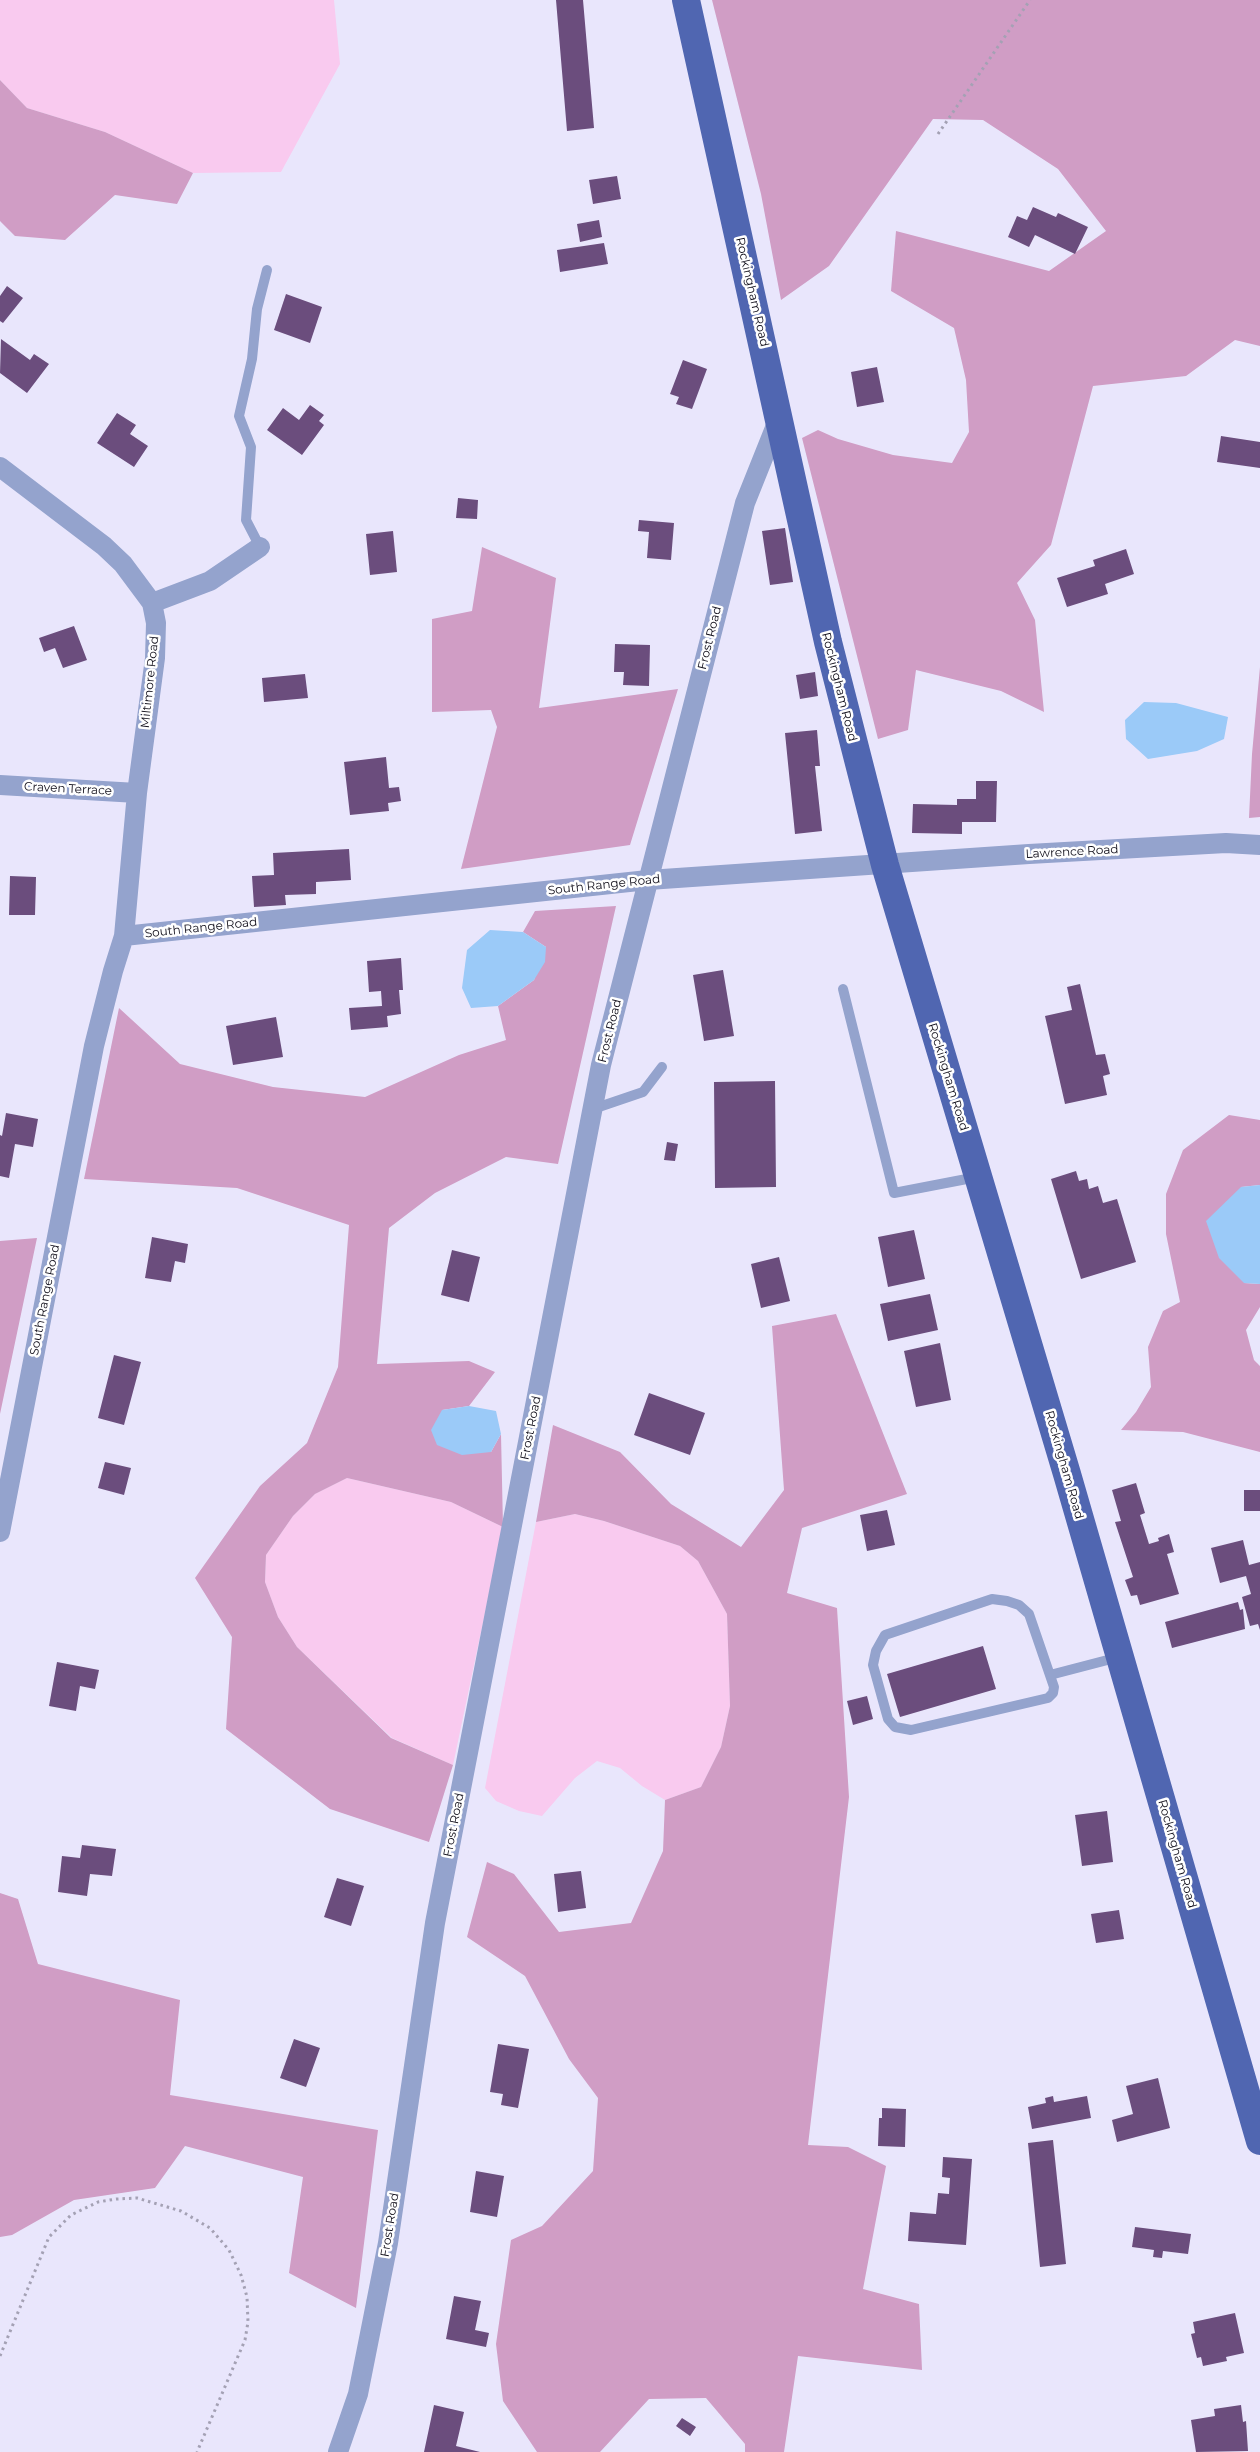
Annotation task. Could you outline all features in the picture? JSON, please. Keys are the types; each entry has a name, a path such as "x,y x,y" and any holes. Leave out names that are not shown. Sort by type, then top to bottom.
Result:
{"main road":[{"name":"Rockingham Road","path":"686,0 780,416 828,642 885,865 1120,1656 1260,2141"}],"street":[{"name":"Frost Road","path":"338,2452 358,2394 388,2243 435,1922 601,1065 745,503 780,416"},
{"name":"Miltimore Road","path":"0,467 104,546 123,564 152,603 156,623 155,658 137,792 124,936"},
{"path":"152,603 210,581 260,547"},
{"name":"Craven Terrace","path":"0,785 137,792"},
{"name":"Lawrence Road","path":"885,865 1226,843 1260,845"},
{"name":"South Range Road","path":"0,1532 94,1046 124,936 648,880 885,865"}],"lane":[{"path":"260,547 246,520 251,447 239,416 252,359 257,310 267,270"},
{"path":"843,989 894,1193 978,1177"},
{"path":"593,1110 643,1092 662,1066"},
{"path":"992,1599 1008,1600 1019,1605 1029,1614 1050,1675 1054,1687 1053,1693 1048,1698 911,1730 895,1727 888,1719 873,1665 876,1651 885,1635 992,1599"},
{"path":"1050,1675 1120,1656"}],"path":[{"path":"938,134 1030,0"},
{"path":"0,2356 49,2237 71,2215 98,2202 123,2198 137,2198 181,2211 210,2228 229,2250 241,2275 246,2297 248,2322 245,2340 197,2452"}],"shaded area":[{"path":"0,0 334,0 340,64 281,172 193,173 105,132 27,108 0,80"},
{"path":"712,0 1260,0 1260,346 1235,340 1186,376 1093,386 1051,545 1017,583 1035,620 1044,712 1001,691 916,670 908,730 878,739 802,438 818,430 838,439 893,455 952,463 969,432 966,380 954,328 891,291 896,231 1049,271 1106,231 1058,169 983,120 933,119 829,266 781,300 761,194"},
{"path":"0,80 27,108 105,132 193,173 177,204 115,195 65,240 15,236 0,221"},
{"path":"482,547 556,578 539,708 678,689 630,845 461,869 497,727 491,710 432,712 432,619 472,611"},
{"path":"1260,667 1260,817 1249,818 1252,754"},
{"path":"616,906 558,1164 506,1157 435,1193 389,1228 377,1364 469,1361 495,1372 469,1406 442,1410 491,1452 501,1434 503,1527 451,1502 347,1478 315,1494 293,1516 266,1555 265,1582 278,1617 297,1647 391,1738 453,1765 429,1842 330,1809 226,1729 232,1637 195,1578 260,1486 307,1443 338,1367 349,1225 237,1188 84,1179 119,1008 180,1064 273,1087 365,1097 459,1055 506,1040 498,1006 534,980 546,947 523,932 535,911"},
{"path":"1229,1115 1260,1120 1260,1185 1241,1187 1244,1283 1260,1284 1260,1307 1246,1330 1254,1360 1260,1366 1260,1452 1183,1432 1121,1430 1136,1412 1151,1387 1148,1347 1163,1311 1180,1302 1166,1234 1166,1194 1183,1150"},
{"path":"37,1238 0,1414 0,1241"},
{"path":"836,1314 907,1494 802,1528 787,1593 837,1608 849,1797 808,2145 848,2147 886,2166 863,2289 919,2304 922,2370 798,2356 784,2452 745,2452 745,2444 706,2398 649,2399 600,2452 537,2452 503,2401 496,2344 511,2240 542,2226 593,2171 598,2098 569,2059 525,1976 467,1937 487,1862 514,1874 559,1932 631,1923 663,1851 665,1800 701,1787 721,1747 730,1706 727,1614 698,1561 680,1546 604,1521 575,1514 536,1522 553,1425 620,1452 671,1504 741,1547 784,1490 772,1326"},
{"path":"347,1478 451,1502 503,1527 453,1765 392,1738 297,1647 278,1617 265,1582 266,1555 293,1516 315,1494"},
{"path":"575,1514 604,1521 680,1546 698,1561 727,1614 730,1706 721,1747 701,1787 665,1800 642,1786 620,1768 597,1761 575,1778 542,1816 519,1811 496,1801 485,1788 536,1522"},
{"path":"0,1893 18,1899 38,1964 180,2000 170,2095 378,2130 356,2308 289,2273 303,2177 185,2146 155,2188 74,2200 12,2235 0,2237"}],"water":[{"path":"1144,702 1176,703 1228,717 1224,739 1197,751 1148,759 1126,739 1125,720"},
{"path":"490,930 523,932 546,947 545,962 534,980 498,1006 471,1008 462,988 467,950"},
{"path":"1260,1185 1260,1284 1244,1283 1219,1258 1206,1221 1241,1187"},
{"path":"469,1406 496,1411 501,1434 491,1452 462,1455 437,1445 431,1430 442,1410"}],"building":[{"path":"556,0 583,0 594,128 567,131"},
{"path":"617,176 621,199 593,204 589,180"},
{"path":"1033,207 1056,217 1058,213 1088,227 1075,254 1035,235 1029,247 1008,237 1017,216 1027,220"},
{"path":"599,220 602,237 580,242 577,224"},
{"path":"604,243 608,264 560,272 557,250"},
{"path":"7,286 23,298 3,323 0,321 0,296"},
{"path":"286,294 322,307 310,343 274,330"},
{"path":"1,339 30,360 34,354 49,364 27,393 0,373"},
{"path":"683,360 707,369 692,409 676,404 679,397 670,394"},
{"path":"877,367 884,402 857,407 851,372"},
{"path":"310,405 324,415 319,421 324,425 302,455 267,430 283,408 299,420"},
{"path":"117,413 136,425 130,434 148,446 134,467 97,443"},
{"path":"1221,436 1260,442 1260,468 1217,462"},
{"path":"458,498 478,500 477,519 456,518"},
{"path":"639,520 674,523 671,560 647,558 649,532 638,531"},
{"path":"785,528 793,582 770,585 762,531"},
{"path":"393,531 397,572 370,575 366,534"},
{"path":"1126,549 1134,574 1105,584 1108,594 1067,607 1057,578 1095,566 1093,560"},
{"path":"74,626 87,660 63,668 55,648 44,652 39,638"},
{"path":"615,644 650,645 649,686 623,685 624,672 614,672"},
{"path":"815,672 818,696 800,699 796,675"},
{"path":"305,674 308,698 264,702 262,678"},
{"path":"817,730 820,766 815,766 822,831 795,834 785,733"},
{"path":"386,757 389,788 399,787 401,801 388,803 389,811 350,815 344,762"},
{"path":"976,781 997,781 996,822 962,822 962,834 912,833 913,804 957,805 957,799 976,799"},
{"path":"349,849 351,880 316,882 316,894 285,895 286,905 254,907 252,876 274,875 273,853"},
{"path":"10,876 36,877 35,915 9,915"},
{"path":"401,958 403,990 399,990 401,1014 387,1016 388,1027 351,1030 349,1008 382,1006 381,991 369,992 367,961"},
{"path":"723,970 734,1036 704,1041 693,975"},
{"path":"1080,984 1096,1055 1105,1054 1110,1074 1103,1076 1107,1095 1065,1104 1045,1016 1072,1010 1067,987"},
{"path":"276,1017 283,1057 233,1065 226,1026"},
{"path":"775,1081 776,1187 715,1188 714,1082"},
{"path":"6,1113 38,1119 33,1147 15,1144 9,1178 0,1176 0,1135 2,1136"},
{"path":"667,1142 678,1144 675,1161 664,1160"},
{"path":"1076,1171 1079,1181 1087,1179 1089,1189 1098,1186 1103,1203 1117,1199 1136,1262 1081,1279 1051,1179"},
{"path":"914,1230 925,1279 888,1287 878,1237"},
{"path":"152,1237 188,1244 185,1263 175,1261 171,1282 145,1278"},
{"path":"452,1250 480,1257 469,1302 441,1295"},
{"path":"779,1257 790,1301 761,1308 751,1264"},
{"path":"930,1294 938,1330 888,1341 880,1304"},
{"path":"940,1343 951,1400 916,1407 904,1351"},
{"path":"114,1355 141,1362 124,1425 98,1418"},
{"path":"649,1393 705,1413 690,1455 634,1435"},
{"path":"105,1462 131,1468 124,1495 98,1488"},
{"path":"1136,1483 1145,1513 1140,1515 1149,1544 1159,1541 1158,1538 1169,1534 1174,1552 1167,1554 1179,1594 1140,1605 1137,1595 1131,1596 1125,1580 1133,1577 1115,1522 1121,1521 1112,1490"},
{"path":"1244,1490 1260,1490 1260,1511 1244,1511"},
{"path":"887,1510 895,1545 867,1551 860,1515"},
{"path":"1243,1540 1249,1565 1260,1562 1260,1630 1258,1624 1250,1626 1242,1597 1251,1594 1246,1576 1220,1583 1211,1548"},
{"path":"1238,1602 1240,1610 1243,1609 1245,1629 1172,1648 1165,1622"},
{"path":"983,1646 996,1689 900,1717 887,1674"},
{"path":"57,1662 99,1670 95,1689 80,1686 76,1711 49,1706"},
{"path":"867,1696 873,1719 853,1725 847,1701"},
{"path":"1107,1811 1113,1862 1082,1866 1075,1815"},
{"path":"82,1845 116,1849 112,1876 90,1874 87,1896 58,1892 62,1856 80,1858"},
{"path":"581,1871 586,1908 558,1912 554,1874"},
{"path":"337,1878 364,1886 351,1926 324,1917"},
{"path":"1119,1910 1124,1939 1096,1943 1091,1914"},
{"path":"294,2039 320,2048 306,2087 280,2078"},
{"path":"498,2044 529,2049 518,2108 501,2105 503,2094 490,2092"},
{"path":"1158,2078 1170,2128 1117,2142 1112,2120 1133,2114 1126,2086"},
{"path":"1053,2096 1054,2102 1087,2096 1091,2118 1032,2129 1028,2107 1046,2103 1045,2098"},
{"path":"882,2108 906,2109 905,2147 878,2146 879,2118 882,2118"},
{"path":"1053,2140 1066,2264 1040,2267 1028,2143"},
{"path":"943,2157 972,2159 966,2245 908,2241 910,2212 936,2214 938,2193 949,2194 950,2178 942,2177"},
{"path":"476,2171 504,2176 497,2217 470,2212"},
{"path":"1135,2227 1191,2234 1188,2254 1163,2251 1162,2258 1153,2257 1154,2250 1132,2247"},
{"path":"454,2296 481,2301 475,2330 489,2333 486,2347 446,2339"},
{"path":"1235,2313 1244,2353 1226,2357 1227,2361 1203,2366 1201,2357 1197,2358 1191,2334 1195,2333 1193,2322"},
{"path":"434,2405 464,2412 456,2446 480,2452 424,2452"},
{"path":"1241,2405 1243,2422 1246,2421 1248,2451 1196,2452 1191,2420 1215,2416 1214,2409"},
{"path":"682,2418 696,2427 690,2436 676,2426"}]}
